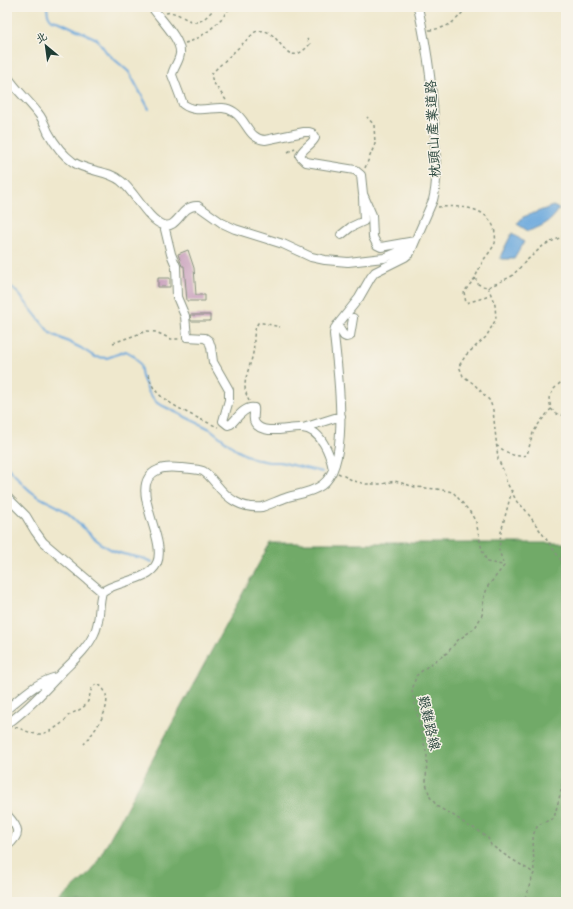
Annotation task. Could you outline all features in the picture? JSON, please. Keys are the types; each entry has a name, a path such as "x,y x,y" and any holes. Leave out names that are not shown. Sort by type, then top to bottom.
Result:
{"street":[{"path":"152,7 179,45 180,55 172,75 183,104 195,109 202,110 220,108 234,112 250,132 260,140 304,132 312,133 314,138 313,142 300,154 302,160 306,162 355,170 361,176 364,221 351,227 341,235"},
{"name":"枕頭山產業道路","path":"337,325 359,298 375,272 406,257 410,252 430,207 436,181 435,127 431,81 424,30 418,7"},
{"path":"7,76 13,86 41,116 54,142 65,155 74,163 86,169 116,177 123,182 148,212 158,222 164,225 170,225 176,221 188,208 198,206 222,223 234,229 283,244 311,257 348,262 384,258 414,243"},
{"path":"363,194 372,215 373,237 377,245 381,247 414,243"},
{"path":"164,225 171,254 176,266 177,297 185,316 187,337 205,338 209,341 215,367 229,390 230,400 223,420 226,424 231,424 250,407 254,408 255,424 260,428 269,430 303,428 341,416"},
{"path":"337,325 344,336 350,336 353,318"},
{"path":"10,725 86,646 97,626 102,592 111,586 133,580 146,574 157,563 159,544 149,514 145,494 149,477 157,470 170,467 203,472 208,475 234,502 254,508 262,507 321,486 330,478 338,453 341,416 334,334 337,325"},
{"path":"303,428 311,431 324,442 330,457 333,471"},
{"path":"7,497 26,516 43,542 102,592"},
{"path":"8,706 36,685 57,677"},
{"path":"7,815 16,825 17,829 17,835 7,846"}],"path":[{"path":"159,18 165,13 169,12 193,22 197,22 202,20 216,7"},
{"path":"179,45 197,38 224,17 230,7"},
{"path":"424,30 447,27 455,21 467,7"},
{"path":"228,110 224,97 213,82 211,75 256,32 265,31 293,55 299,54 310,44 307,39"},
{"path":"361,176 375,144 374,125 367,117"},
{"path":"430,207 456,206 471,208 486,216 493,226 496,235 495,244 482,262 475,278 464,292 466,303 491,296"},
{"path":"475,278 482,286 488,287 512,276 544,245 566,235"},
{"path":"488,287 494,305 496,319 486,337 466,355 459,366 463,376 474,384 490,401 493,410 498,459 504,472 506,482 512,490 517,502 524,508 566,567"},
{"path":"250,407 245,388 245,381 254,351 255,327 258,323 280,327"},
{"path":"113,343 147,331 156,332 171,339 179,340 187,337"},
{"path":"148,374 150,382 155,390 161,397 171,404 217,427 223,427 226,424"},
{"path":"564,415 557,414 551,409 550,398 554,390 566,377"},
{"path":"496,445 510,455 518,457 527,455 532,433 551,409"},
{"path":"333,471 354,481 366,484 382,484 395,481 415,487 453,492 470,512 476,522 482,550 487,562 504,566"},
{"path":"504,566 499,550 501,532 512,490"},
{"name":"艱難路線","path":"504,566 488,586 484,597 482,615 475,628 458,640 447,652 428,665 416,676 412,691 427,756 426,783 430,797 438,807 468,826 476,829 488,838 491,845 534,873"},
{"path":"10,725 32,733 41,734 51,730 64,722 71,714 82,709 87,703 92,686 94,684 98,684 102,686 106,695 107,703 103,717 84,744"},
{"path":"520,902 525,898 534,873 533,835 538,825 554,818 566,755"}],"green space":[{"path":"270,543 566,543 566,902 58,902 92,871"}],"water":[{"path":"553,206 559,209 550,221 542,226 528,231 517,224 523,217"},
{"path":"512,233 524,242 514,259 501,259 501,255"}],"building":[{"path":"188,250 194,268 196,295 205,295 205,301 187,301 184,266 182,266 178,254"},
{"path":"158,278 170,278 170,287 158,287"},
{"path":"190,315 210,315 210,321 191,321"}],"waterway":[{"path":"47,7 48,15 52,20 60,22 97,39 107,53 129,72 149,109"},
{"path":"7,283 18,293 50,333 81,348 95,357 107,358 126,351 133,355 140,364 142,377 149,393 157,403 210,429 238,451 254,459 269,462 280,462 322,472"},
{"path":"7,467 29,490 66,512 95,539 106,547 122,554 142,558 152,562"}]}
